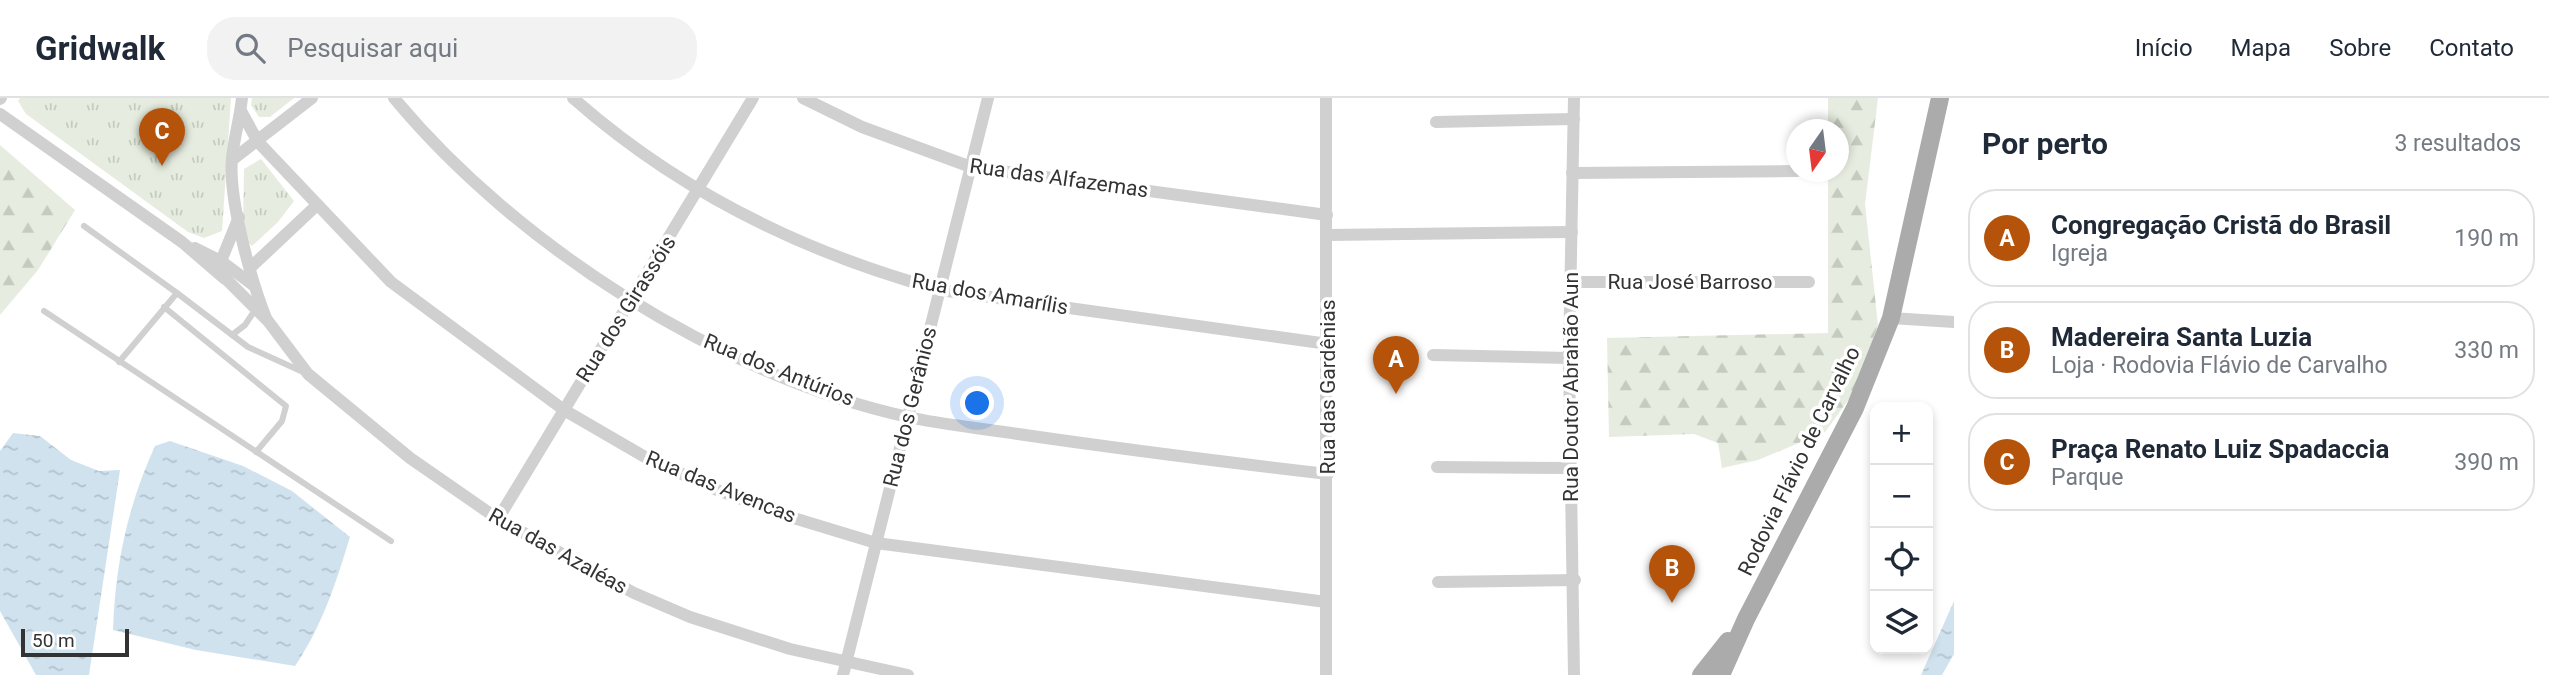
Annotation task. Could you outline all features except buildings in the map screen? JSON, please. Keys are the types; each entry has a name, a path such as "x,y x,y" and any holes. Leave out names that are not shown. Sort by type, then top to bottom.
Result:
{"main road":[{"name":"Rodovia Flávio de Carvalho","path":"1721,675 1746,619 1855,408 1891,318 1940,98"},
{"path":"1701,675 1746,619"}],"street":[{"path":"232,160 312,98"},
{"name":"Rua dos Antúrios","path":"394,98 476,186 522,225 632,299 689,332 756,365 823,391 907,417 1121,449 1328,474"},
{"name":"Rua dos Amarílis","path":"573,98 621,137 699,191 824,254 940,290 1328,344"},
{"name":"Rua dos Girassóis","path":"498,519 753,98"},
{"name":"Rua das Alfazemas","path":"803,98 862,127 971,167 1327,215"},
{"name":"Rua dos Gerânios","path":"844,669 988,98"},
{"name":"Rua das Gardênias","path":"1326,98 1326,675"},
{"name":"Rua Doutor Abrahão Aun","path":"1574,98 1569,358 1575,580 1574,675"},
{"name":"Rua das Avencas","path":"242,104 258,142 391,282 564,410 645,457 717,490 787,516 876,542 1326,602"},
{"name":"Rua das Azaléas","path":"242,104 232,160 239,217 253,285 268,321"},
{"path":"0,114 182,242 226,279"},
{"path":"1436,122 1574,119"},
{"path":"1573,173 1786,171"},
{"path":"250,268 317,205"},
{"name":"Rua das Azaléas","path":"239,217 221,261 226,279 268,321 308,374 410,458 498,519 634,593 690,617 844,669 908,675"},
{"path":"1327,235 1572,232"},
{"path":"182,242 221,261 253,285"},
{"name":"Rua José Barroso","path":"1571,282 1808,282"},
{"path":"1891,318 1954,322"},
{"path":"1433,355 1569,358"},
{"path":"1437,467 1570,468"},
{"path":"1438,582 1575,580"}],"lane":[{"path":"84,226 232,335 271,360 308,374"},
{"path":"119,362 177,293"},
{"path":"164,307 286,406 282,421 256,452"},
{"path":"232,335 245,325 255,310"},
{"path":"44,311 391,541"}],"green space":[{"path":"20,98 231,98 222,231 204,238 188,232 26,114 18,101"},
{"path":"252,98 294,98 270,117 259,117 251,105"},
{"path":"1828,98 1878,98 1865,204 1878,325 1852,395 1825,432 1758,460 1722,468 1718,443 1694,434 1609,437 1607,338 1828,333 1828,182 1849,182 1849,119 1828,119"},
{"path":"0,145 75,210 38,270 0,315"},
{"path":"261,159 294,201 278,222 252,246 243,237 244,169"}],"water":[{"path":"13,433 40,436 71,460 99,471 120,470 89,675 36,675 0,611 0,451"},
{"path":"170,441 243,466 292,491 350,537 321,620 295,666 196,650 113,630 120,559 130,513 155,446"},
{"path":"1954,601 1954,654 1942,675 1921,675 1930,654 1933,654 1933,648"}],"place":[{"name":"Praça Renato Luiz Spadaccia","path":"162,166"},
{"name":"Congregação Cristã do Brasil","path":"1396,394"},
{"name":"Madereira Santa Luzia","path":"1672,603"}]}
